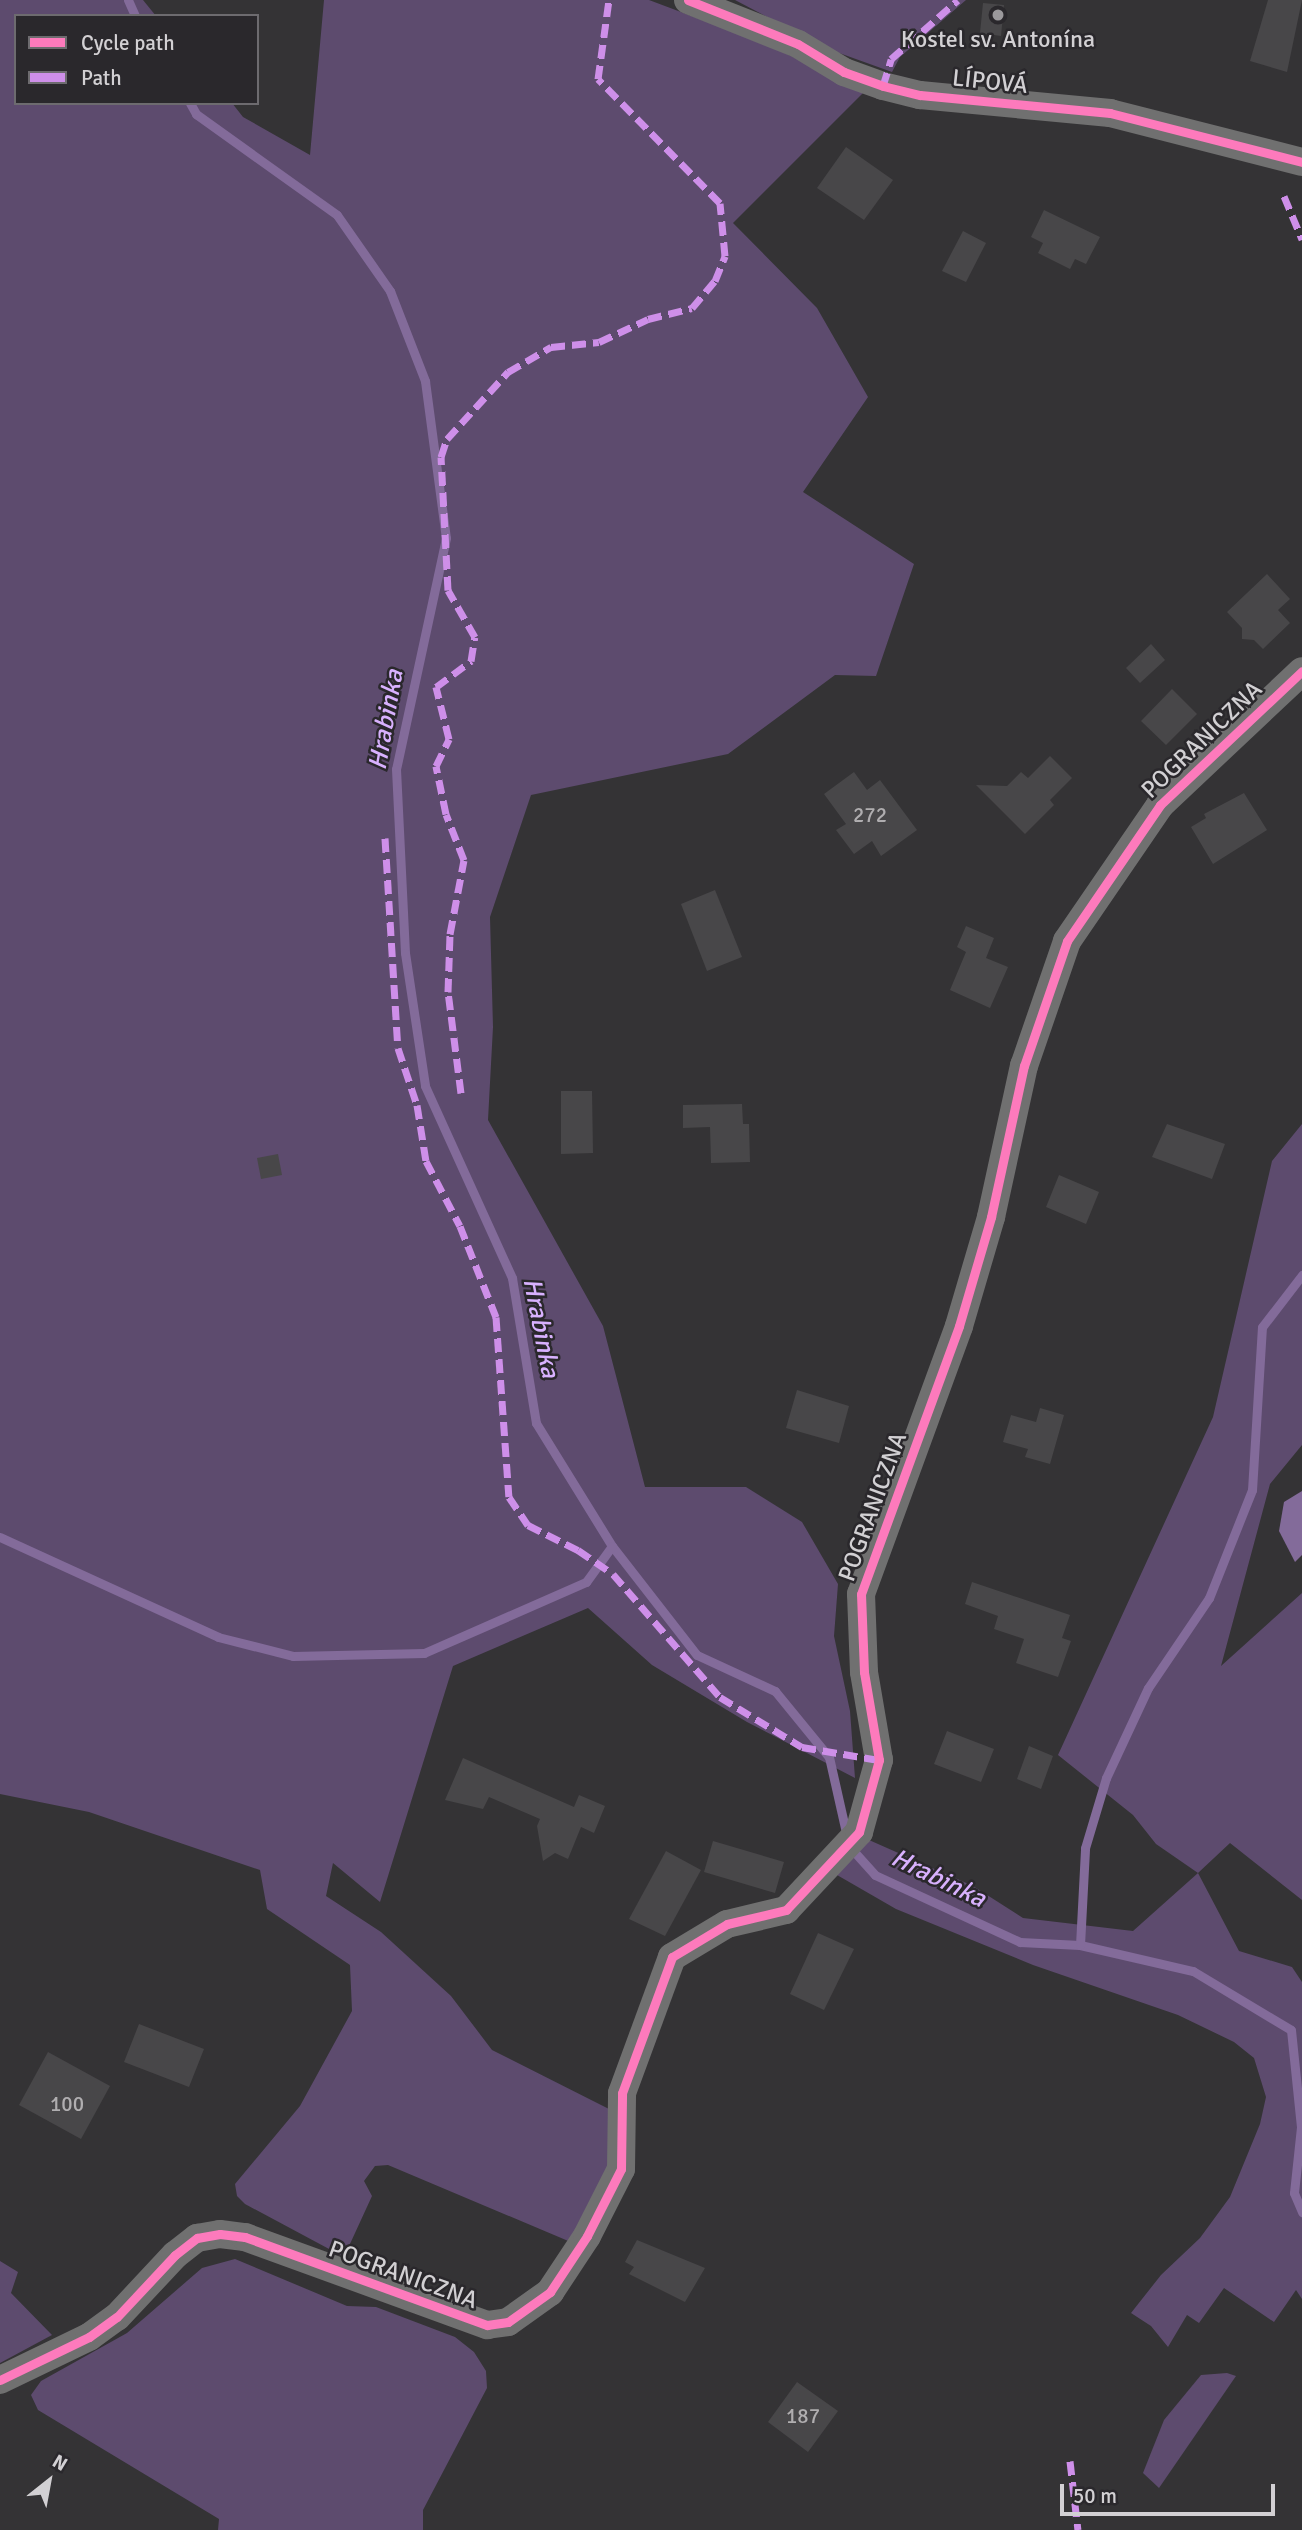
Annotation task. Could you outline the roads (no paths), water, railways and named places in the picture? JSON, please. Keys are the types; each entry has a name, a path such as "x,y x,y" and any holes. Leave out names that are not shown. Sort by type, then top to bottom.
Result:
{"street":[{"name":"LÍPOVÁ","path":"688,0 798,44 844,72 883,86 920,94 1110,113 1302,162"},
{"name":"POGRANICZNA","path":"0,2380 89,2337 117,2316 175,2255 197,2238 220,2234 245,2237 487,2325 521,2316 550,2292 587,2236 621,2169 622,2093 672,1958 727,1924 786,1910 859,1832 879,1760 864,1672 861,1594 959,1326 991,1217 1024,1066 1067,942 1160,805 1302,671"}],"waterway":[{"name":"Hrabinka","path":"128,0 134,14"},
{"name":"Hrabinka","path":"191,105 196,114 337,215 390,291 425,381 446,538 396,769 405,953 425,1086 512,1278 536,1423 612,1546 697,1655 775,1691 829,1757 849,1846 875,1875 1020,1942 1080,1945 1193,1971 1291,2030 1301,2127 1294,2193 1302,2212"},
{"path":"1080,1945 1085,1848 1106,1778 1148,1688 1209,1598 1252,1490 1262,1327 1302,1275"},
{"path":"0,1537 218,1637 293,1656 424,1653 586,1582 612,1546"}],"place":[{"name":"Kostel sv. Antonína","path":"998,15"}]}
